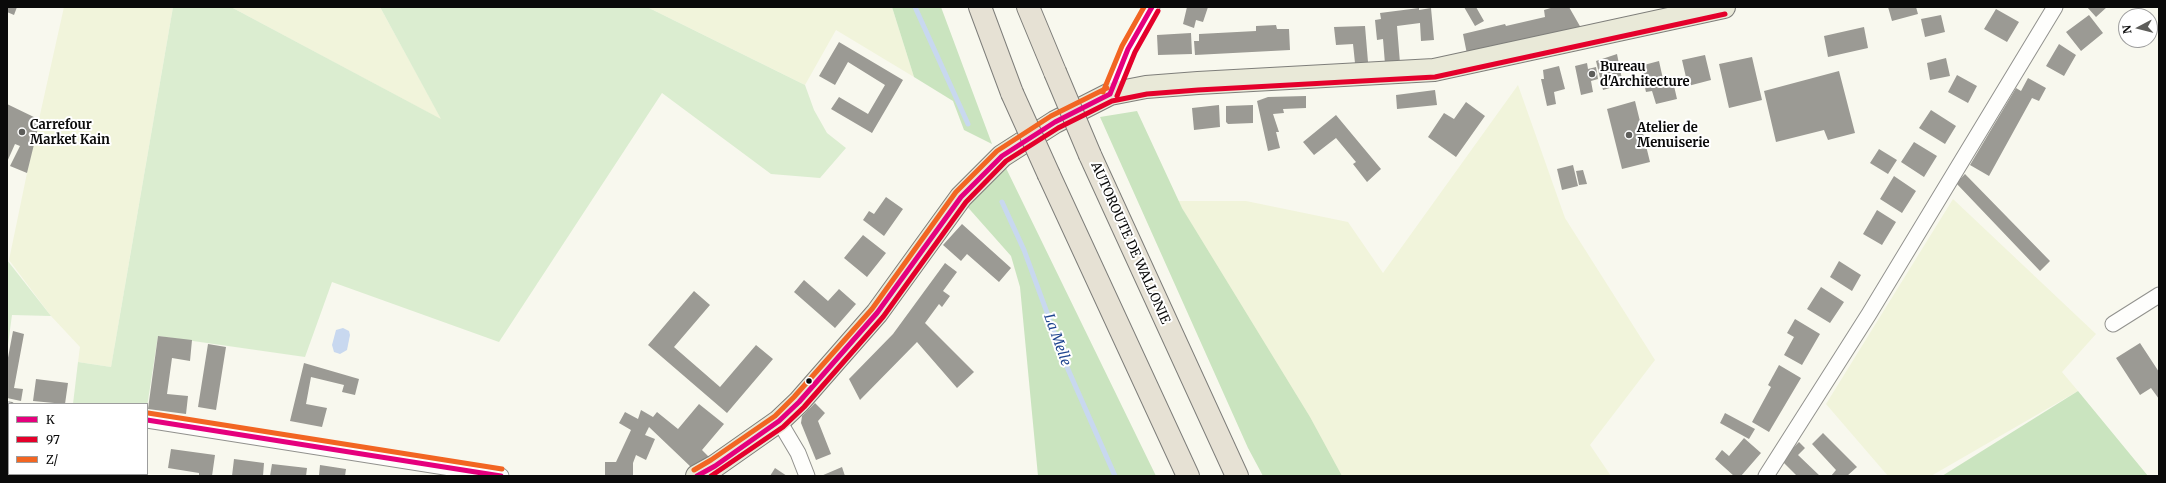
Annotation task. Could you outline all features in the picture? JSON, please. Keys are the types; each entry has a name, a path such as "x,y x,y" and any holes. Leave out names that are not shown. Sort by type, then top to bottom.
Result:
{"highway":[{"path":"980,7 1012,93 1188,476"},
{"name":"AUTOROUTE DE WALLONIE","path":"1028,7 1090,155 1238,476"}],"main road":[{"path":"697,476 715,466 779,421 834,364 868,324 961,197 1002,156 1055,122 1110,94 1146,87 1198,83 1434,70 1724,7"}],"street":[{"path":"1110,94 1121,62 1139,27 1152,7"},
{"path":"1766,476 1869,314 2055,7"},
{"path":"2113,324 2159,295"},
{"path":"148,420 501,476"},
{"path":"779,421 798,453 807,476"}],"green space":[{"path":"64,7 173,7 111,367 78,362 80,347 51,316 9,260"},
{"path":"173,7 231,7 441,119 380,7 647,7 805,85 814,110 827,133 846,148 820,178 771,174 662,93 499,342 332,282 305,357 158,336 148,403 73,403 78,362 111,367"},
{"path":"231,7 380,7 442,120"},
{"path":"647,7 892,7 914,77 836,30 805,85"},
{"path":"892,7 941,7 992,144 964,130 953,101 914,77"},
{"path":"1518,85 1565,218 1655,360 1590,445 1611,476 1330,476 1178,201 1246,201 1348,222 1383,273"},
{"path":"1137,111 1182,208 1310,417 1342,476 1263,476 1248,448 1100,117"},
{"path":"1005,166 1156,476 1038,476 1020,287 1011,256 964,203"},
{"path":"1953,199 2096,334 2062,372 2078,391 1931,476 1888,476 1826,404"},
{"path":"7,260 51,316 12,315 7,352"},
{"path":"2078,391 2148,476 1942,476"}],"water":[{"path":"343,328 349,331 350,335 347,350 340,354 334,352 332,345 336,330"}],"building":[{"path":"7,7 17,7 14,15 7,12"},
{"path":"1187,7 1208,7 1203,22 1196,20 1194,28 1183,24"},
{"path":"1464,7 1476,7 1484,21 1475,26"},
{"path":"1554,7 1569,7 1581,28 1467,54 1463,34 1505,24 1506,26 1545,17 1544,10"},
{"path":"1888,7 1916,7 1918,14 1892,21"},
{"path":"2087,7 2107,7 2096,17"},
{"path":"1419,8 1419,10 1431,8 1434,40 1421,41 1420,23 1397,26 1400,63 1385,64 1383,39 1377,40 1375,20 1381,19 1380,13"},
{"path":"1996,9 2019,22 2007,42 1984,29"},
{"path":"1941,15 1945,32 1925,37 1921,19"},
{"path":"2089,15 2103,33 2081,51 2066,32"},
{"path":"1276,25 1277,29 1289,29 1290,50 1195,55 1194,41 1199,41 1199,34 1256,31 1256,26"},
{"path":"1365,26 1368,62 1355,63 1353,44 1336,45 1334,27"},
{"path":"1864,27 1868,48 1828,57 1824,36"},
{"path":"1191,33 1192,54 1158,55 1157,35"},
{"path":"839,42 903,80 872,133 831,109 839,97 868,114 885,85 848,62 835,85 819,76"},
{"path":"2059,44 2076,55 2064,76 2046,66"},
{"path":"1617,54 1623,84 1603,90 1596,61"},
{"path":"1705,55 1711,80 1688,86 1682,60"},
{"path":"1752,57 1762,100 1729,108 1719,64"},
{"path":"1946,58 1950,76 1930,80 1927,63"},
{"path":"1659,61 1663,79 1672,77 1677,99 1656,104 1652,91 1646,92 1640,66"},
{"path":"1587,63 1588,69 1596,67 1598,79 1591,81 1593,92 1581,95 1575,66"},
{"path":"1559,66 1565,89 1554,92 1556,104 1547,106 1541,79 1544,79 1543,70"},
{"path":"1839,71 1855,133 1828,140 1824,130 1776,142 1764,91"},
{"path":"1957,75 1977,86 1968,103 1948,92"},
{"path":"2028,78 2046,88 2039,101 2032,98 1989,176 1970,165 2016,88 2021,91"},
{"path":"1435,90 1437,105 1397,109 1396,95"},
{"path":"1306,96 1306,108 1283,109 1284,113 1273,114 1279,132 1276,132 1280,148 1268,151 1257,101 1268,97"},
{"name":"Atelier de Menuiserie","path":"1635,101 1650,162 1622,169 1607,109"},
{"path":"1466,102 1485,116 1456,157 1428,137 1444,113 1454,119"},
{"name":"Carrefour Market Kain","path":"7,104 40,120 27,173 10,166 20,146 15,144 7,162"},
{"path":"1219,105 1220,127 1194,130 1192,108"},
{"path":"1253,105 1253,123 1228,124 1226,122 1226,106"},
{"path":"1931,110 1956,126 1945,144 1919,128"},
{"path":"1336,115 1381,169 1367,182 1353,164 1356,162 1336,138 1314,155 1303,142"},
{"path":"1914,142 1937,156 1924,177 1901,162"},
{"path":"1879,149 1897,160 1888,174 1870,163"},
{"path":"1573,165 1578,186 1562,190 1557,169"},
{"path":"1583,170 1587,184 1579,185 1576,171"},
{"path":"1965,174 2050,261 2040,271 1956,183"},
{"path":"1894,176 1916,191 1902,213 1880,199"},
{"path":"886,197 903,209 884,236 863,220 869,211 874,214"},
{"path":"1877,210 1896,222 1882,245 1863,234"},
{"path":"962,224 1011,268 999,282 967,254 961,261 943,245"},
{"path":"863,235 886,253 867,277 844,258"},
{"path":"1839,261 1861,275 1852,291 1830,277"},
{"path":"945,263 957,272 943,291 950,296 942,307 939,304 925,323 974,372 957,388 917,342 860,400 849,379 893,334"},
{"path":"804,280 828,301 839,289 856,304 835,328 794,292"},
{"path":"1821,287 1844,302 1830,323 1807,309"},
{"path":"694,291 710,305 674,347 720,387 756,345 773,359 727,413 648,345"},
{"path":"1795,319 1820,334 1802,365 1784,355 1794,337 1787,333"},
{"path":"13,331 24,334 14,388 23,389 21,401 7,398 7,363"},
{"path":"158,336 192,340 190,361 172,358 167,394 188,396 186,414 148,409"},
{"path":"2140,343 2159,372 2159,399 2151,388 2140,395 2116,358"},
{"path":"208,344 226,347 216,410 198,407"},
{"path":"304,363 359,379 355,395 342,392 344,385 311,377 306,404 327,408 322,427 290,421"},
{"path":"1779,365 1801,378 1769,432 1752,422 1771,387 1768,385"},
{"path":"36,379 68,383 65,403 33,401"},
{"path":"815,403 825,413 818,421 831,454 816,460 801,423 802,416"},
{"path":"699,404 724,424 702,450 709,457 692,468 649,427 645,435 655,439 646,460 636,455 633,463 633,476 605,476 605,462 616,462 631,430 619,423 625,412 638,419 641,410 653,417 657,412 678,429"},
{"path":"1725,413 1755,429 1749,439 1720,423"},
{"path":"8,429 8,452 7,451"},
{"path":"1823,433 1857,467 1847,476 1831,476 1836,470 1812,444"},
{"path":"1744,438 1761,453 1741,476 1734,476 1715,459 1722,450 1729,456"},
{"path":"1799,442 1805,448 1798,455 1820,476 1797,476 1781,460"},
{"path":"171,449 215,455 212,476 199,476 199,473 168,468"},
{"path":"234,459 264,463 263,476 232,476"},
{"path":"272,464 307,468 306,476 270,476"},
{"path":"320,465 346,469 345,476 319,476"},
{"path":"842,467 845,476 821,476"},
{"path":"7,468 8,475 24,475 23,476 7,476"},
{"path":"775,468 787,476 770,476"}],"waterway":[{"name":"La Melle","path":"915,7 968,124"},
{"name":"La Melle","path":"1002,202 1024,250 1067,367 1115,476"}],"transit line":[{"name":"Z/","path":"1103,92 1122,46 1144,7"},
{"name":"K","path":"1110,94 1128,49 1152,7"},
{"name":"97","path":"1117,96 1135,52 1158,11"},
{"name":"97","path":"711,476 783,427 804,407 883,317 966,202 1006,161 1058,128 1112,101 1147,94 1198,90 1435,77 1725,14"},
{"name":"Z/","path":"694,470 775,416 794,397 872,309 956,192 997,151 1051,116 1107,88"},
{"name":"K","path":"697,476 715,466 779,421 799,402 877,313 961,197 1002,156 1055,122 1110,94"},
{"name":"Z/","path":"148,413 502,469"},
{"name":"K","path":"148,420 501,476"}],"place":[{"name":"Bureau d'Architecture","path":"1592,74"},
{"name":"Carrefour Market Kain","path":"22,132"},
{"name":"Atelier de Menuiserie","path":"1629,135"}]}
